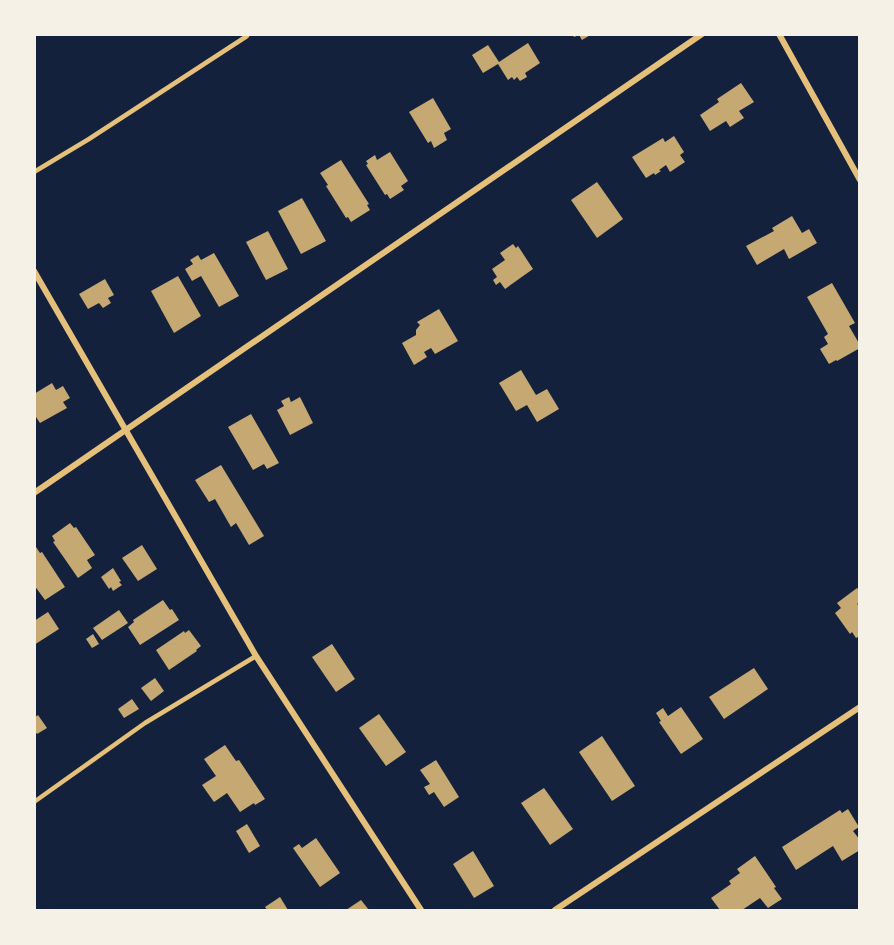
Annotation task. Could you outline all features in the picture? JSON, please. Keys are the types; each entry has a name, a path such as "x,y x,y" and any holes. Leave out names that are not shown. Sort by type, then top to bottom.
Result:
{"street":[{"path":"34,493 702,34"},
{"path":"779,34 860,180"},
{"path":"34,271 256,656 421,910"},
{"path":"555,910 860,707"}],"lane":[{"path":"34,172 247,36"},
{"path":"34,802 145,723 256,656"}],"building":[{"path":"572,34 592,34 582,40 579,35 574,37"},
{"path":"528,43 540,63 525,73 527,77 520,81 517,77 514,80 512,77 508,80 498,64 483,73 472,55 488,45 499,62"},
{"path":"741,83 754,102 739,111 744,118 730,127 726,121 710,131 700,115 719,102 717,99"},
{"path":"433,98 451,129 444,133 447,140 434,148 431,141 428,143 409,112"},
{"path":"674,136 684,152 680,155 685,162 670,172 666,165 655,175 654,173 646,178 632,157 663,138 665,142"},
{"path":"390,152 408,181 401,186 404,190 390,199 366,165 368,164 366,161 375,155 377,160"},
{"path":"341,160 369,204 367,205 370,210 351,222 348,217 346,218 320,173"},
{"path":"597,182 623,219 597,238 571,200"},
{"path":"302,198 326,241 301,254 278,211"},
{"path":"792,216 802,233 809,229 817,243 789,259 784,249 757,265 746,246 774,231 772,228"},
{"path":"268,231 288,269 266,280 246,242"},
{"path":"513,244 516,248 518,246 533,269 505,289 500,282 496,285 493,280 497,277 492,269 505,260 500,253"},
{"path":"214,253 239,296 219,307 201,276 192,281 185,269 193,264 190,260 198,255 201,260"},
{"path":"178,276 201,316 174,333 151,291"},
{"path":"105,279 114,295 108,298 111,303 103,308 99,303 88,309 79,294"},
{"path":"832,283 855,323 849,326 860,348 829,364 820,349 828,344 824,337 828,334 807,297"},
{"path":"439,309 458,341 435,354 431,348 424,352 427,357 414,365 402,343 416,335 416,330 420,325 417,322"},
{"path":"521,370 536,395 547,389 559,409 537,422 527,405 516,411 499,383"},
{"path":"52,383 56,390 63,386 70,398 63,402 67,408 40,423 34,414 34,394"},
{"path":"289,397 291,402 300,397 313,423 290,435 277,410 284,406 281,401"},
{"path":"251,414 279,463 267,469 264,464 253,470 228,427"},
{"path":"221,465 264,536 249,545 236,523 231,527 215,499 209,502 195,480"},
{"path":"70,523 74,528 76,527 95,555 87,560 92,568 78,578 53,542 55,541 52,536"},
{"path":"142,545 157,569 138,581 122,558"},
{"path":"36,547 40,553 42,552 65,587 45,600 34,585 34,548"},
{"path":"113,568 122,585 113,591 101,577"},
{"path":"857,588 860,591 860,602 857,604 860,607 860,636 856,638 852,632 850,634 835,613 841,608 837,603"},
{"path":"163,600 179,620 140,645 128,627 134,622 133,620"},
{"path":"119,610 128,623 102,640 93,628"},
{"path":"48,612 59,629 34,645 34,621"},
{"path":"189,630 201,646 169,670 156,650"},
{"path":"93,634 99,644 92,648 86,639"},
{"path":"332,644 355,679 336,692 312,657"},
{"path":"754,668 768,689 724,719 709,697"},
{"path":"155,678 164,691 151,701 141,688"},
{"path":"132,699 139,709 124,718 118,709"},
{"path":"681,707 703,739 681,754 659,722 661,721 656,713 663,708 668,716"},
{"path":"379,714 406,752 386,766 359,728"},
{"path":"38,715 47,728 37,734 34,730 34,718"},
{"path":"602,736 635,786 612,801 579,752"},
{"path":"225,745 236,761 239,760 265,799 240,812 227,793 214,802 202,785 216,776 204,759"},
{"path":"436,760 459,797 444,807 434,792 429,795 424,787 430,784 420,770"},
{"path":"544,788 573,829 550,845 521,803"},
{"path":"848,809 859,827 853,831 860,840 860,850 842,861 833,846 796,870 782,847 840,810 842,813"},
{"path":"247,824 260,846 249,853 236,831"},
{"path":"316,838 340,873 320,887 293,848 299,844 302,848"},
{"path":"473,851 494,886 474,898 453,864"},
{"path":"755,856 782,899 768,908 760,898 742,910 720,910 711,898 731,884 729,881 740,873 737,869"},
{"path":"280,897 288,910 267,910 265,907"},
{"path":"361,900 369,910 346,910"}]}
